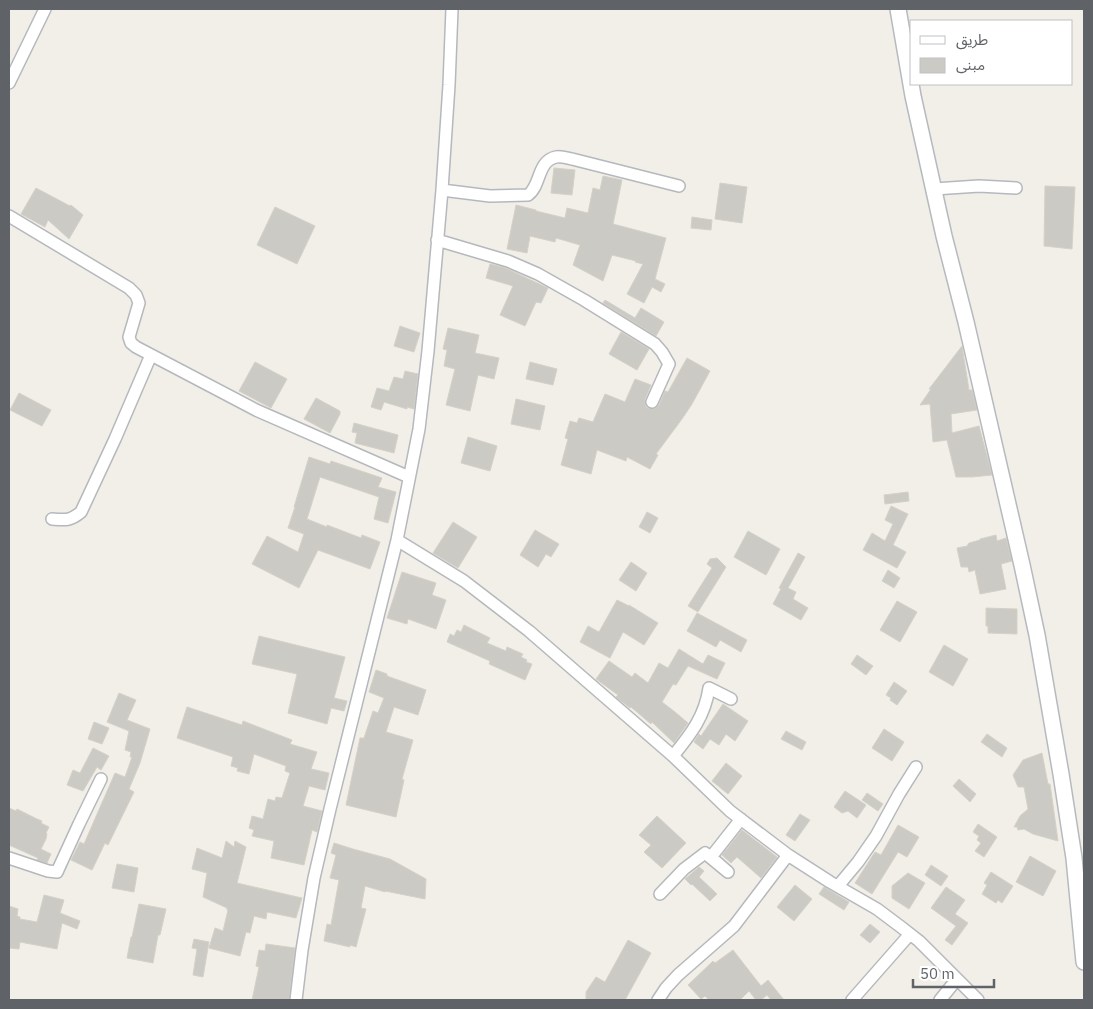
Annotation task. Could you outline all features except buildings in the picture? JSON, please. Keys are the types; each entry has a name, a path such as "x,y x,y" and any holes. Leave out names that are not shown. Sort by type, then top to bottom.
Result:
{"main road":[{"path":"898,9 910,79"},
{"path":"911,85 944,236 966,322 1037,635 1082,903 1084,962"}],"street":[{"path":"9,84 45,9"},
{"path":"296,1000 314,878 396,540 419,429 442,190 452,9"},
{"path":"442,190 490,196 528,195 534,188 544,166 552,158 558,156 679,186"},
{"path":"934,189 979,186 1016,188"},
{"path":"9,216 129,288 136,295 139,303 129,337 131,343 136,347 256,410 410,477"},
{"path":"437,240 508,260 538,274 655,344 669,364 652,402"},
{"path":"52,519 68,520 81,512 116,439 151,355"},
{"path":"396,540 464,582 529,631 673,756 730,811 788,855 877,908 919,941 978,1000"},
{"path":"673,756 699,721 707,702 709,688 731,699"},
{"path":"838,886 876,836 916,767"},
{"path":"9,858 48,871 57,872 102,779"},
{"path":"660,894 684,868 706,853 728,872 711,857 741,819"},
{"path":"658,1000 678,975 734,926 788,855"},
{"path":"852,1000 910,934"},
{"path":"940,1000 957,979"}]}
